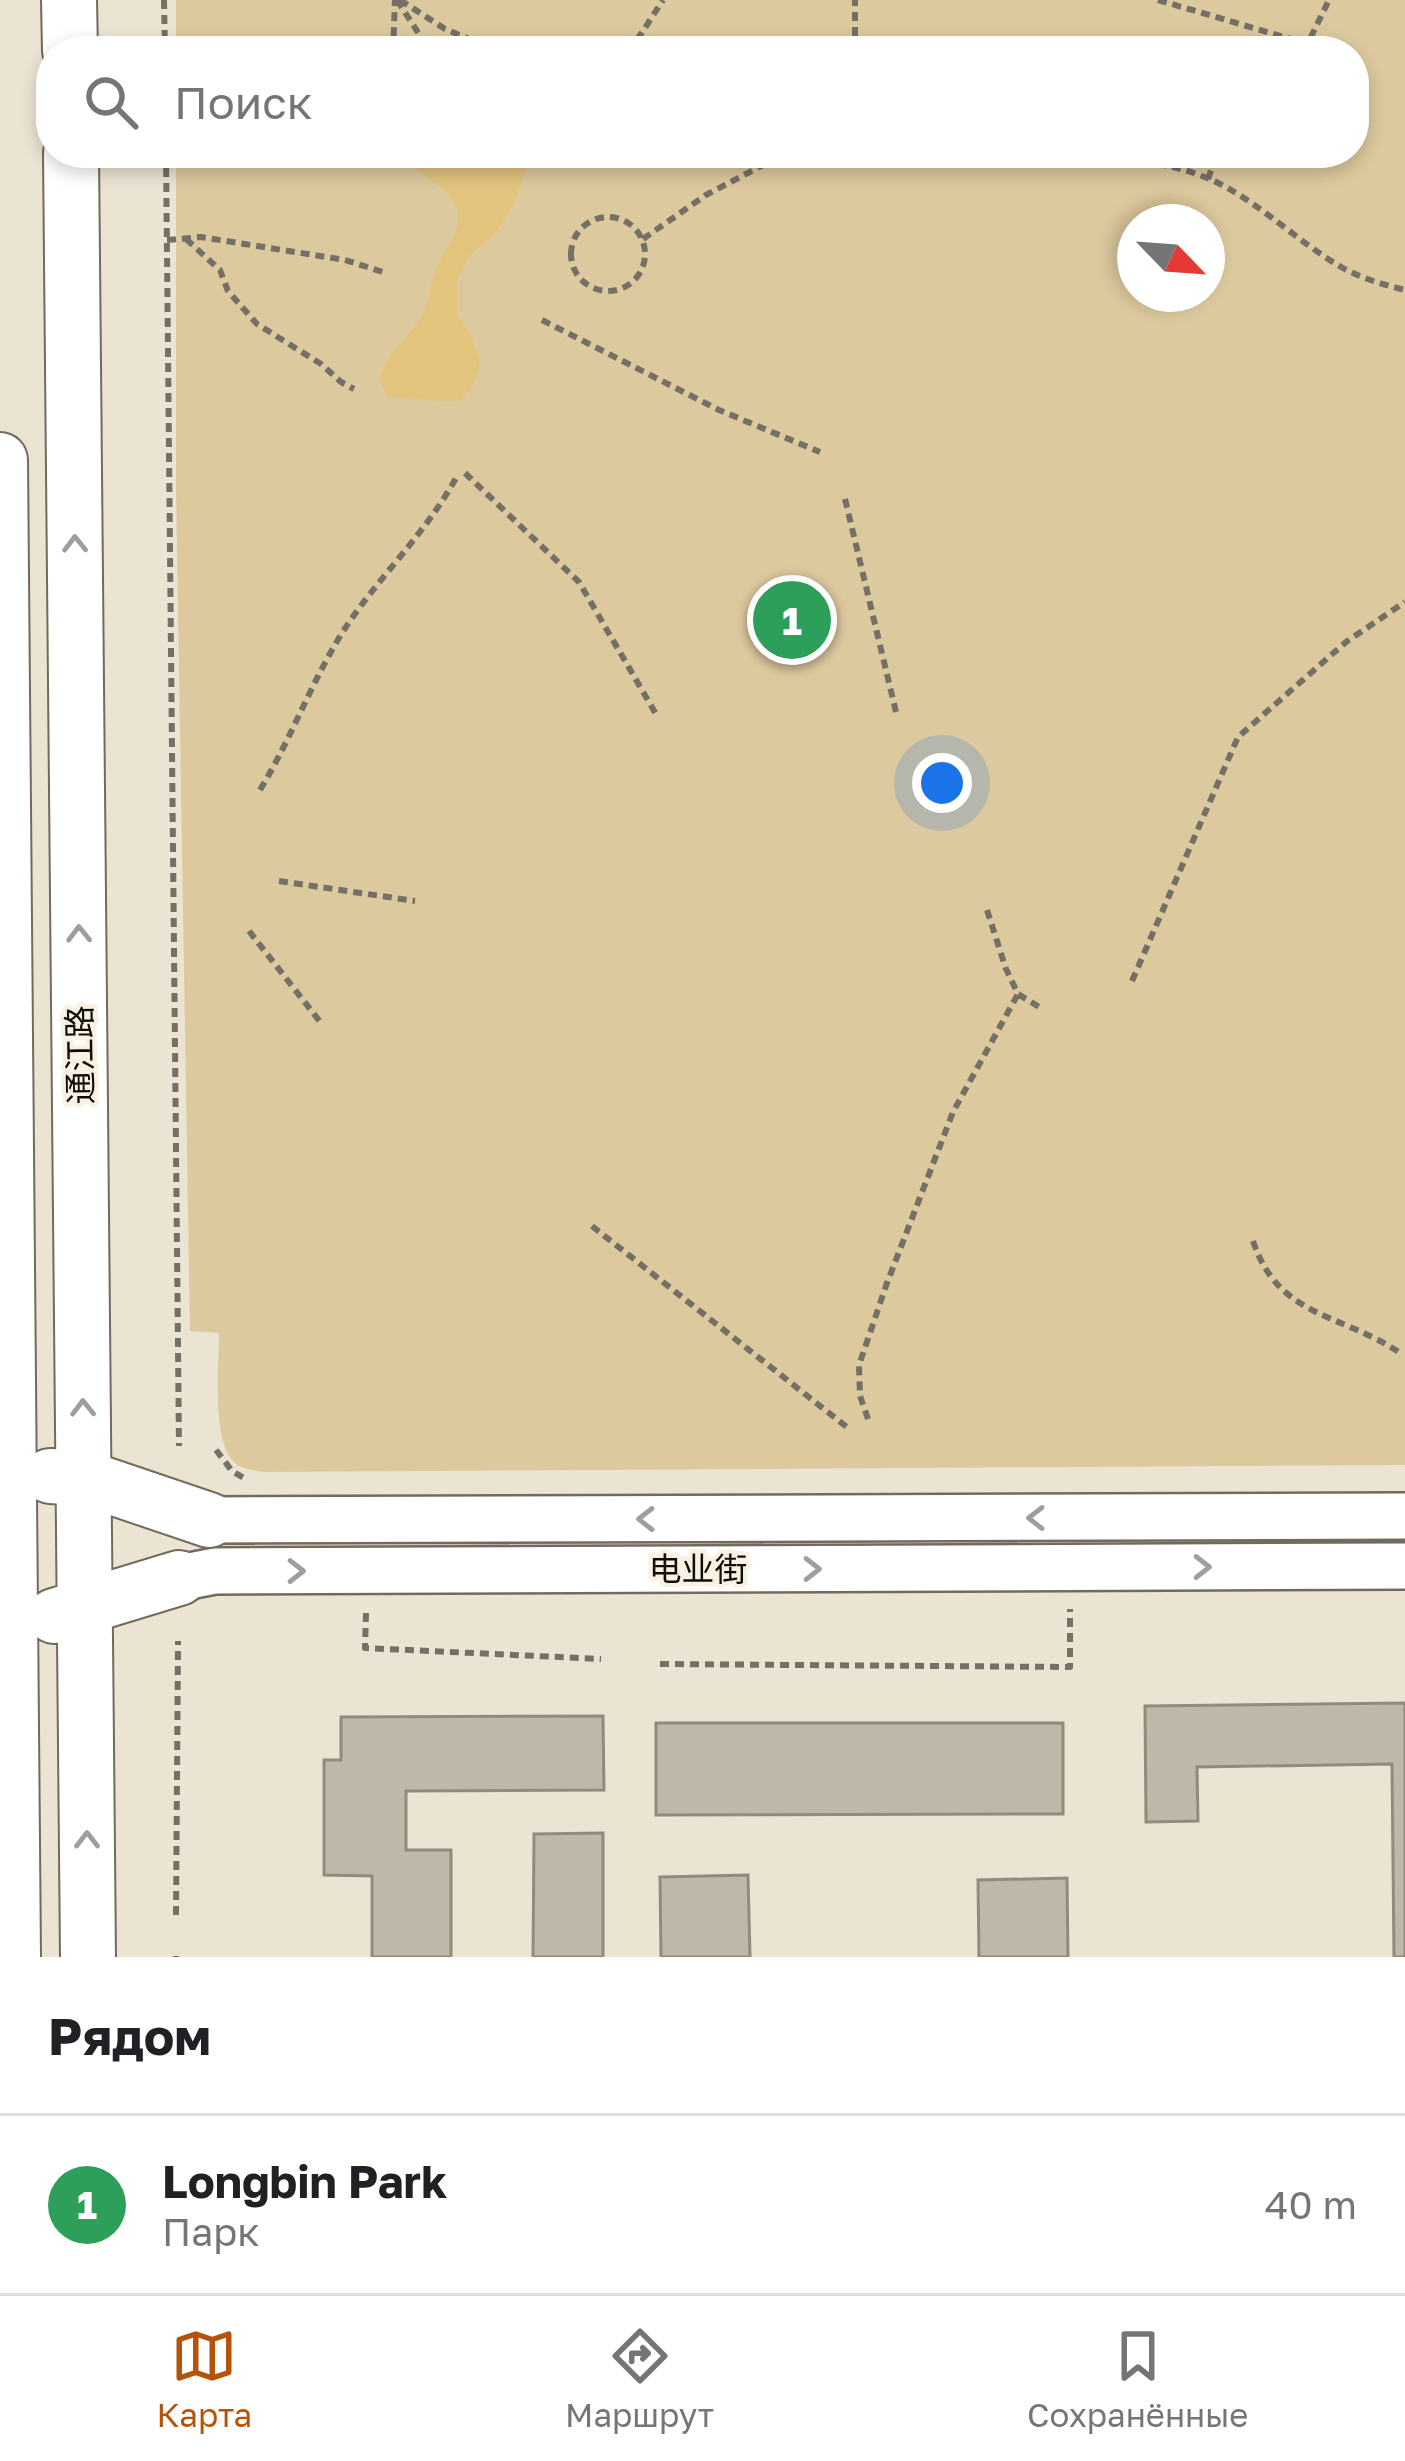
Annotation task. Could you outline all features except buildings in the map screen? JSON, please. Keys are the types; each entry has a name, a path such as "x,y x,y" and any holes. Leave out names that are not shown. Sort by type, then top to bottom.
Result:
{"main road":[{"path":"69,0 70,36"},
{"name":"通江路","path":"71,168 88,1957"},
{"path":"0,460 5,1630 13,1957"},
{"name":"电业街","path":"4,1472 85,1478 209,1520"},
{"name":"电业街","path":"5,1630 179,1578"}],"street":[{"name":"电业街","path":"209,1520 1405,1516"},
{"name":"电业街","path":"179,1578 215,1571 1405,1566"}],"path":[{"path":"164,0 165,36"},
{"path":"395,36 397,0"},
{"path":"397,0 420,36"},
{"path":"397,0 463,36"},
{"path":"639,36 663,0"},
{"path":"855,0 855,36"},
{"path":"1158,0 1271,36"},
{"path":"1311,36 1329,0"},
{"path":"166,168 179,1446"},
{"path":"643,239 706,194 756,168"},
{"path":"1178,168 1225,186 1338,265 1405,290"},
{"path":"1208,179 1212,168"},
{"path":"615,217 627,221 643,239 645,264 631,284 620,290 596,290 576,274 571,250 584,221 615,217"},
{"path":"167,240 201,237 345,260 383,272"},
{"path":"186,239 220,270 228,291 257,324 354,389"},
{"path":"542,320 719,410 820,452"},
{"path":"260,790 344,629 412,545 461,474 579,583 656,714"},
{"path":"845,500 896,712"},
{"path":"1132,981 1238,736 1346,642 1405,602"},
{"path":"279,881 415,901"},
{"path":"987,910 1018,994 1039,1007"},
{"path":"249,932 321,1023"},
{"path":"868,1419 860,1396 859,1364 887,1282 953,1112 1018,994"},
{"path":"592,1226 848,1428"},
{"path":"1253,1241 1276,1286 1303,1306 1400,1353"},
{"path":"661,1664 1070,1667 1070,1607"},
{"path":"365,1612 365,1648 601,1659"},
{"path":"176,1915 178,1641"}],"shaded area":[{"path":"176,0 1405,0 1405,1465 262,1472 235,1463 222,1439 219,1333 190,1331 176,492 176,168 1369,168 1369,36 176,36"},
{"path":"526,168 514,205 495,233 469,256 457,280 457,315 471,335 479,369 472,388 461,400 451,402 388,396 380,381 391,355 421,317 457,225 457,209 450,196 417,170"}],"place":[{"name":"Longbin Park","path":"792,620"}]}
